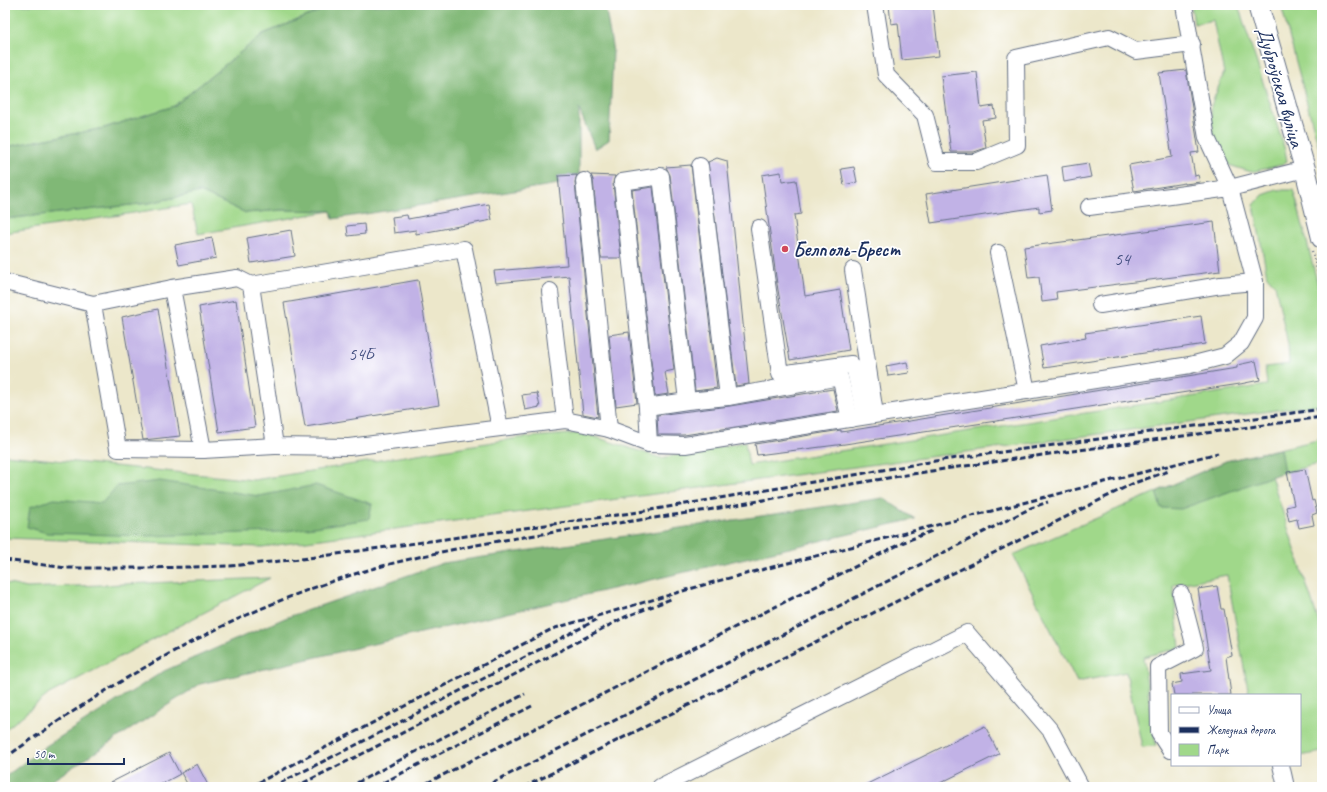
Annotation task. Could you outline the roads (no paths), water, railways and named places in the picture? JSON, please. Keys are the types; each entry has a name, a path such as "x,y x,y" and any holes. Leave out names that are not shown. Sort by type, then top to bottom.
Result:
{"main road":[{"name":"Дуброўская вуліца","path":"1258,5 1305,169 1322,238"}],"lane":[{"path":"875,5 886,75 925,115 937,162 976,162 1017,145 1016,58 1110,37 1136,51 1192,44"},
{"path":"93,304 118,449 203,450 275,446 349,447 566,420 609,429 649,444 685,445 1190,365 1225,356 1241,342 1255,318 1255,282 1230,188 1207,138 1192,44 1184,5"},
{"path":"700,166 728,398"},
{"path":"1089,207 1230,188 1305,169"},
{"path":"649,444 647,407 622,182 662,176 686,401"},
{"path":"584,181 609,429"},
{"path":"759,228 780,374 851,364 855,371 863,416"},
{"path":"5,282 93,304 172,288 237,278 251,285 464,249 500,428"},
{"path":"998,253 1027,391"},
{"path":"853,270 863,416"},
{"path":"1100,305 1221,285 1255,282"},
{"path":"251,285 275,446"},
{"path":"172,288 203,450"},
{"path":"550,291 566,420"},
{"path":"647,407 686,401 728,398 840,377 863,416"},
{"path":"1171,750 1159,733 1158,667 1195,648 1182,594"},
{"path":"660,787 966,633 1051,731 1081,787"},
{"path":"1281,766 1286,787"}],"railway":[{"path":"5,560 67,568 148,568 230,566 301,559 639,512 935,461 1322,409"},
{"path":"5,758 98,695 147,666 196,640 247,615 298,593 352,575 406,560 445,551 523,537 720,508 911,474 1322,417"},
{"path":"250,787 552,629 714,582 1218,453"},
{"path":"524,787 1134,483 1169,471"},
{"path":"484,787 1031,508 1048,502"},
{"path":"419,787 904,542 932,531"},
{"path":"295,787 362,754 625,617 671,599"},
{"path":"272,787 596,620"},
{"path":"349,787 525,694"},
{"path":"375,787 532,706"}],"place":[{"name":"Белполь-Брест","path":"785,249"}]}
